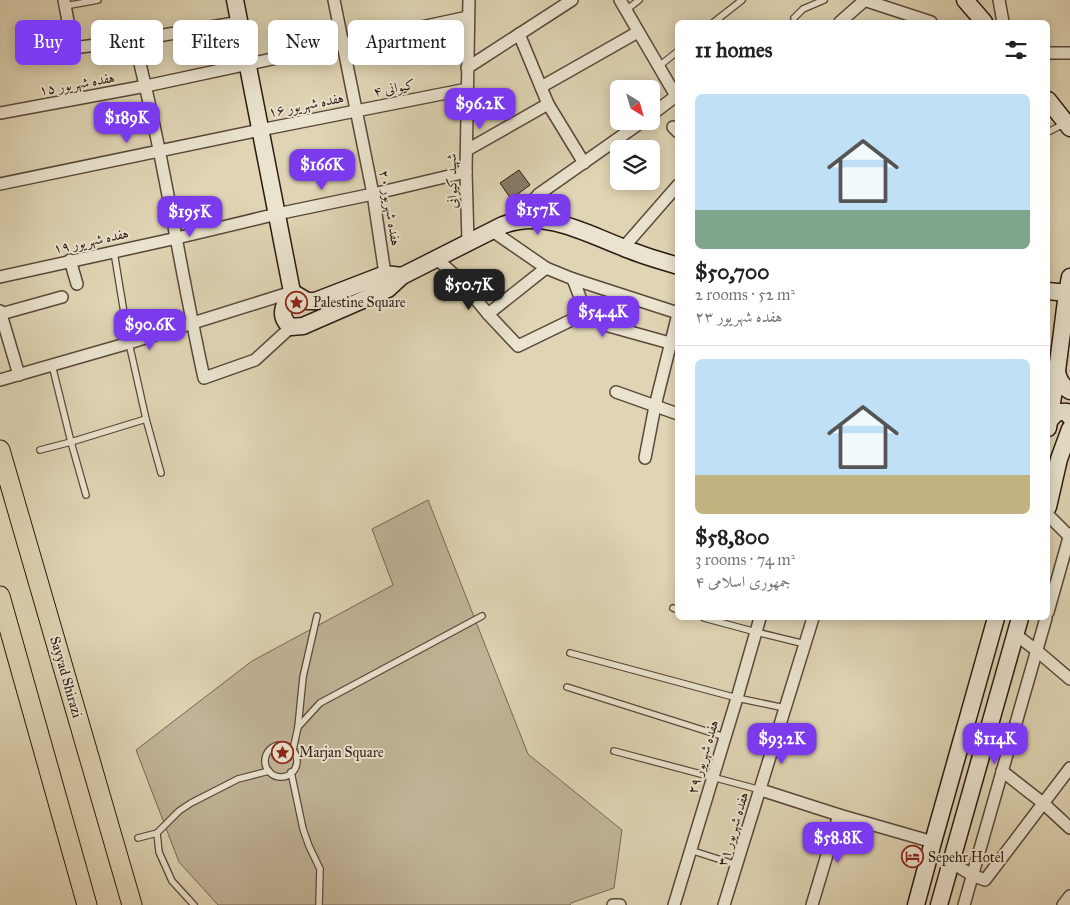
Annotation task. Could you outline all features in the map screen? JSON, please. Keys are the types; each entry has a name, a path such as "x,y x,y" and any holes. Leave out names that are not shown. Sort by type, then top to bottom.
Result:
{"main road":[{"name":"Sayyad Shirazi","path":"0,450 132,905"},
{"path":"0,596 87,905"}],"street":[{"path":"235,0 240,20"},
{"name":"هفده شهریور ۲۰","path":"334,0 373,194 385,274"},
{"name":"شهید کیوانی","path":"468,242 466,172 469,0"},
{"path":"467,68 572,0"},
{"path":"842,20 864,0 924,20"},
{"path":"965,0 982,20"},
{"path":"999,0 1003,20"},
{"path":"64,3 72,48 91,46"},
{"path":"623,5 675,94"},
{"name":"هفده شهریور ۱۵","path":"258,62 468,17"},
{"path":"541,87 638,32"},
{"path":"519,34 548,104 584,163"},
{"path":"1050,52 1070,53"},
{"path":"141,65 204,378 255,360 291,327 303,326 388,289 402,276 491,230 515,221 557,222 582,230 623,248 675,265"},
{"name":"هفده شهریور ۱۵","path":"0,113 146,86 243,65"},
{"path":"248,65 292,292 283,306 284,316 291,327"},
{"name":"کیوانی ۴","path":"357,111 467,89"},
{"path":"660,108 675,97"},
{"path":"1050,102 1068,125"},
{"path":"467,150 548,104"},
{"name":"هفده شهریور ۱۶","path":"0,184 357,111"},
{"path":"515,221 539,194 630,130"},
{"name":"هفده شهریور ۱۹","path":"0,276 466,172"},
{"path":"623,248 675,188"},
{"path":"491,230 546,268 675,313"},
{"path":"437,258 461,281 518,346 586,313"},
{"path":"70,260 77,284"},
{"path":"488,314 546,268"},
{"path":"0,380 129,344 292,292 308,301 315,301 385,274 402,276"},
{"path":"573,279 586,313 605,325 674,344 655,406 645,458"},
{"path":"1050,290 1068,285 1050,413"},
{"path":"19,374 0,312 62,297"},
{"path":"1057,370 1061,384 1070,391"},
{"path":"616,392 675,413"},
{"path":"1050,422 1055,414 1061,412 1067,412 1070,417"},
{"path":"1050,498 1059,459 1070,429"},
{"path":"1050,517 1070,536 1050,605"},
{"name":"هفده شهریور ۲۹","path":"674,905 759,620"},
{"name":"هفده شهریور ۳۱","path":"724,905 812,620"},
{"path":"916,905 995,620"},
{"path":"939,905 1020,620"},
{"path":"964,905 1045,620"},
{"path":"1016,634 1070,679"},
{"path":"951,862 985,880 1070,768"},
{"path":"1002,771 1043,803 1070,828"},
{"path":"761,790 933,842"},
{"path":"812,905 839,815"},
{"path":"1063,905 1070,896"},
{"path":"613,905 620,905"}],"lane":[{"path":"64,3 98,0"},
{"path":"623,5 639,0"},
{"path":"717,20 742,0"},
{"path":"794,18 803,9 824,0"},
{"path":"658,67 675,53"},
{"path":"1050,131 1068,125"},
{"path":"114,252 129,344 146,419 161,473"},
{"path":"52,365 86,495"},
{"path":"40,450 146,419"},
{"path":"293,750 298,727 303,677 317,616"},
{"path":"298,727 320,702 482,616"},
{"path":"711,620 805,644"},
{"path":"570,653 737,698 785,708"},
{"path":"567,687 725,737"},
{"path":"282,745 288,746 293,750 296,762 295,768 291,772 280,776 269,771 265,759 271,749 282,745"},
{"path":"614,751 761,790"},
{"path":"138,838 157,833 179,811 191,803 238,779 269,771"},
{"path":"291,772 309,846 320,869 320,905"},
{"path":"157,833 159,852 172,881 194,905"},
{"path":"690,850 737,865"}],"shaded area":[{"path":"428,500 528,754 622,830 614,888 571,903 570,905 218,905 179,862 136,750 252,661 393,585 372,529"}],"building":[{"path":"519,170 530,185 511,199 500,183"}],"place":[{"name":"Palestine Square","path":"297,302"},
{"name":"Marjan Square","path":"283,752"},
{"name":"Sepehr Hotel","path":"912,857"}]}
